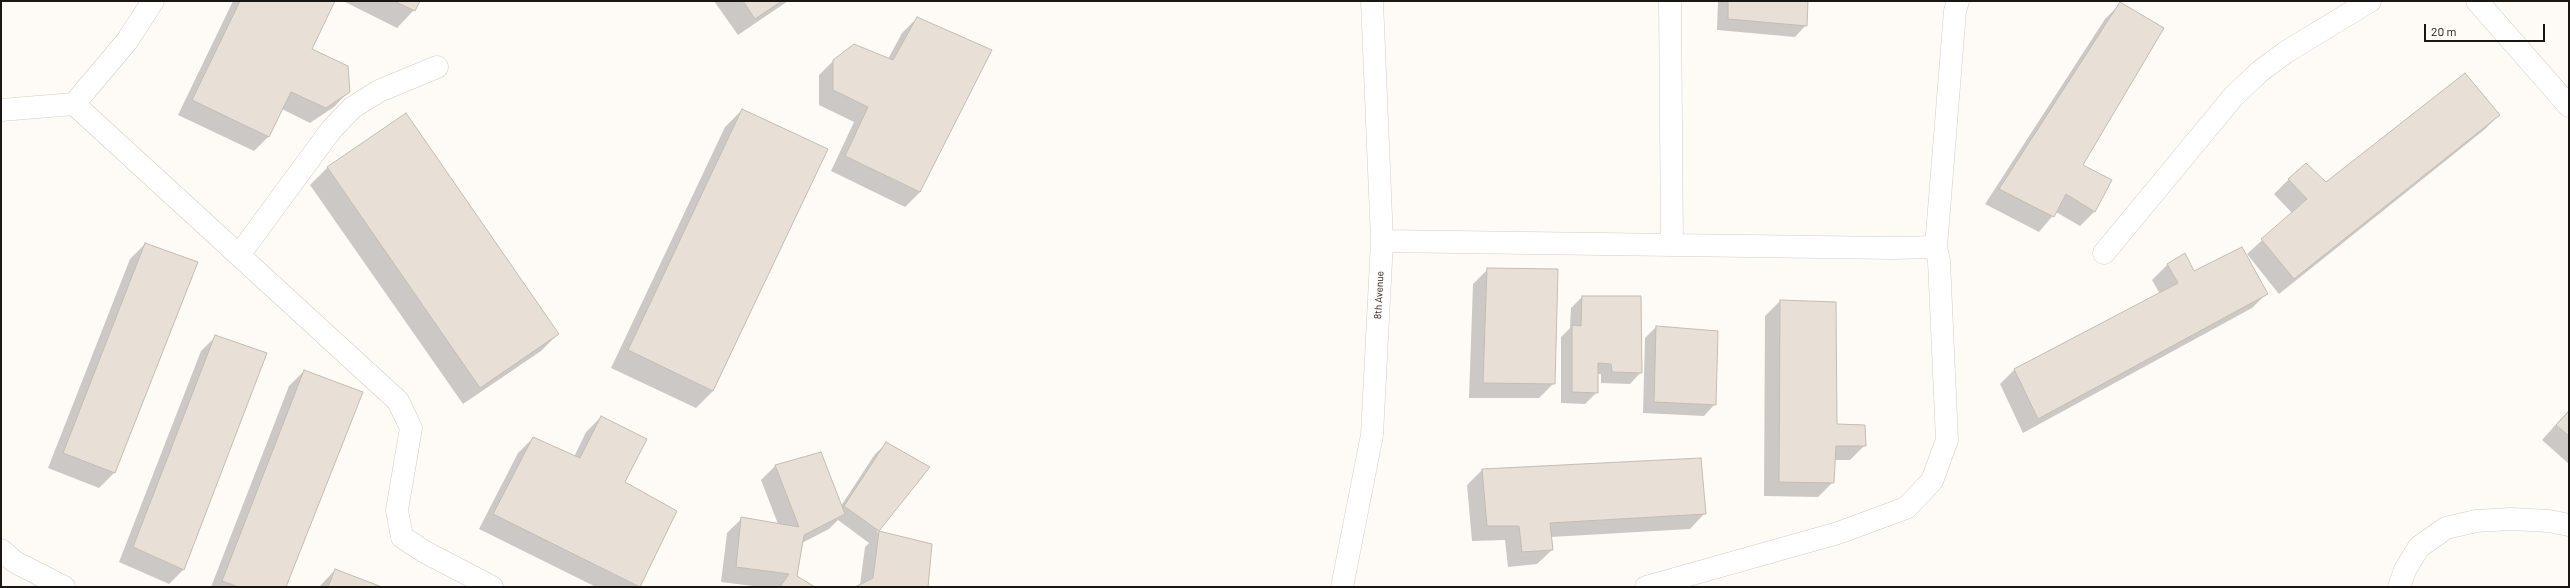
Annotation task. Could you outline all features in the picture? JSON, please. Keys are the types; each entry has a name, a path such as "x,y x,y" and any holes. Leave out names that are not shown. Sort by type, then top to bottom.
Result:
{"street":[{"path":"1,110 74,104 127,41 153,1"},
{"name":"8th Avenue","path":"1342,587 1372,434 1382,241 1372,1"},
{"path":"1670,1 1672,245"},
{"path":"1646,587 1838,532 1906,508 1932,481 1947,440 1939,261 1936,247 1954,26 1958,1"},
{"path":"2104,253 2234,97 2259,72 2286,52 2370,1"},
{"path":"2477,1 2569,106"},
{"path":"239,255 331,130 352,108 379,91 437,67"},
{"path":"74,104 398,401 411,428 396,510 402,537 425,552 492,587"},
{"path":"1382,241 1936,247"},
{"path":"2399,587 2405,570 2419,547 2446,528 2476,521 2511,518 2549,521 2569,525"},
{"path":"1,550 16,562 64,587"}],"building":[{"path":"240,1 335,1 312,49 348,66 350,92 326,108 291,92 269,137 192,100"},
{"path":"394,1 420,1 415,11"},
{"path":"743,1 782,1 755,19"},
{"path":"1728,1 1808,1 1807,26 1728,19"},
{"path":"2120,2 2164,28 2083,165 2112,180 2095,212 2066,194 2054,217 1999,189"},
{"path":"917,17 992,50 920,192 845,156 868,107 833,90 833,60 854,44 893,60"},
{"path":"2465,73 2500,115 2294,279 2261,239 2307,199 2288,179 2306,163 2326,182"},
{"path":"742,109 828,149 713,391 628,350"},
{"path":"406,113 559,334 480,388 327,167"},
{"path":"145,243 198,262 115,473 63,453"},
{"path":"2242,247 2268,294 2038,419 2014,369 2178,283 2167,264 2185,253 2194,271"},
{"path":"1487,268 1558,269 1555,384 1483,383"},
{"path":"1582,296 1641,296 1642,373 1612,372 1611,364 1598,363 1598,393 1572,392 1572,325 1581,326"},
{"path":"1780,300 1836,302 1837,424 1865,425 1866,446 1836,446 1834,483 1779,482"},
{"path":"1656,326 1718,331 1716,405 1654,402"},
{"path":"215,335 267,353 184,570 133,547"},
{"path":"304,370 363,392 286,587 239,587 222,581"},
{"path":"2569,411 2569,436 2556,425"},
{"path":"601,416 647,439 625,482 677,511 640,587 493,514 533,437 580,458"},
{"path":"886,442 930,467 879,531 844,506"},
{"path":"821,452 845,514 804,535 797,576 815,587 780,587 789,574 736,567 741,517 799,527 775,465"},
{"path":"1701,458 1706,514 1550,523 1553,550 1522,552 1519,526 1487,526 1482,469"},
{"path":"879,531 932,544 928,587 855,587 873,578"},
{"path":"335,569 382,587 328,587"}]}
